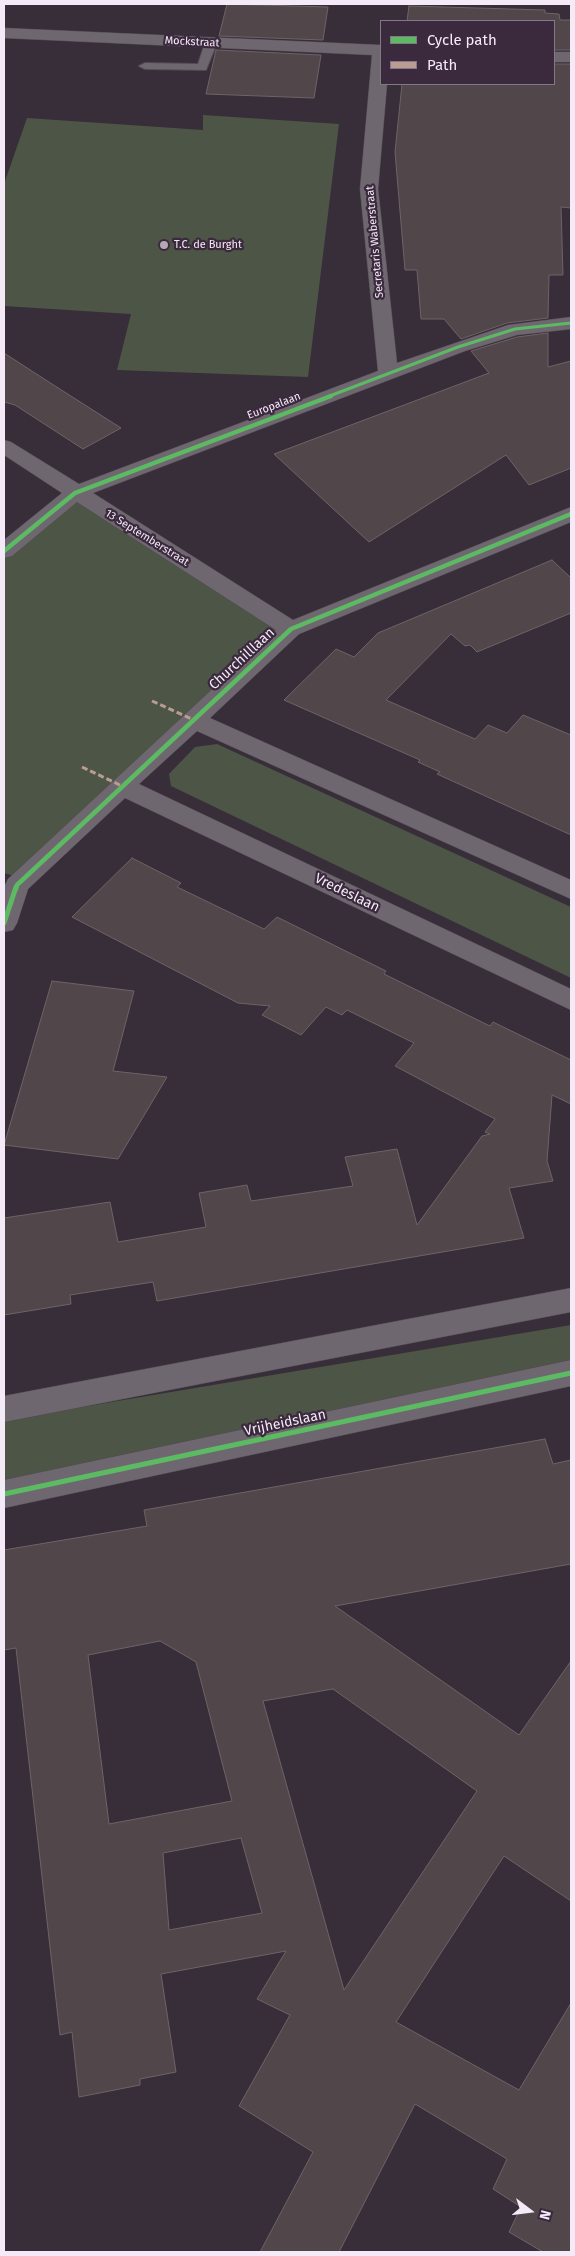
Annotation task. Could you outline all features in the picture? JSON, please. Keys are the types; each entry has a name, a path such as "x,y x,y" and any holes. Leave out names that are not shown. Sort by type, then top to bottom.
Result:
{"street":[{"name":"Mockstraat","path":"4,33 380,50"},
{"path":"555,57 571,58"},
{"name":"Secretaris Waberstraat","path":"380,62 369,189 388,374"},
{"name":"Europalaan","path":"4,551 75,493 458,347 515,329 571,323"},
{"name":"13 Septemberstraat","path":"4,446 75,493 292,629"},
{"name":"Churchilllaan","path":"4,923 10,883 122,786 292,629 571,514"},
{"path":"194,720 571,890"},
{"name":"Vredeslaan","path":"122,786 571,1000"},
{"path":"4,1409 571,1300"},
{"name":"Vrijheidslaan","path":"4,1494 571,1373"}],"lane":[{"path":"145,66 202,68 211,43"}],"green space":[{"name":"T.C. de Burght","path":"203,115 339,124 308,377 117,370 131,314 4,306 4,184 27,118 203,130"},
{"path":"74,498 284,628 14,876 4,873 4,556"},
{"path":"217,744 571,907 571,978 171,786 169,774 195,747"},
{"path":"571,1325 571,1365 4,1480 4,1420"}],"building":[{"path":"227,4 328,7 323,40 219,36"},
{"path":"409,6 545,10 545,13 559,14 560,20 571,20 571,50 555,50 555,20 407,20"},
{"path":"216,50 321,55 314,98 206,94"},
{"path":"555,64 571,64 571,208 561,207 563,275 549,275 548,318 507,323 461,339 444,319 421,319 417,270 405,270 395,152 402,85 555,85"},
{"path":"548,333 548,367 571,361 571,468 529,485 506,455 369,542 274,454 489,373 471,351 517,337"},
{"path":"4,353 121,428 83,449 15,405 4,402"},
{"path":"552,560 571,578 571,613 477,652 470,645 465,646 451,634 386,700 475,739 488,725 507,733 523,715 571,735 571,835 437,774 440,772 418,762 420,760 284,700 336,649 354,657 378,633"},
{"path":"132,858 181,883 177,887 264,929 277,917 386,971 384,974 490,1026 493,1022 571,1060 571,1104 552,1095 547,1161 553,1181 509,1188 524,1238 157,1301 153,1282 70,1295 71,1304 4,1315 4,1218 110,1202 118,1242 206,1227 199,1193 247,1185 251,1201 353,1186 345,1157 397,1149 417,1225 482,1136 490,1134 485,1132 495,1119 395,1066 414,1043 347,1010 342,1015 326,1007 301,1035 262,1015 270,1006 238,1003 72,917"},
{"path":"52,981 134,991 113,1071 167,1077 118,1159 4,1145"},
{"path":"545,1439 553,1464 571,1460 571,1564 335,1606 519,1735 571,1661 571,1901 504,1856 396,2022 519,2090 571,2003 571,2252 543,2252 509,2232 521,2207 493,2189 507,2159 415,2104 339,2252 260,2252 313,2152 239,2106 290,2015 257,1999 286,1951 161,1974 176,2072 140,2079 140,2085 79,2097 72,2032 60,2035 16,1648 4,1650 4,1550 147,1526 144,1510","holes":["160,1641 196,1662 232,1801 109,1824 88,1655","333,1689 477,1791 344,1990 263,1701","241,1838 262,1913 169,1930 163,1853"]}],"marked path":[{"path":"152,701 194,720"},
{"path":"82,767 122,786"}],"cycle path":[{"path":"4,551 75,493 458,347 515,329 571,323"},
{"path":"4,923 17,885 291,629 571,514"},
{"path":"4,1494 571,1373"}],"place":[{"name":"T.C. de Burght","path":"164,245"}]}
